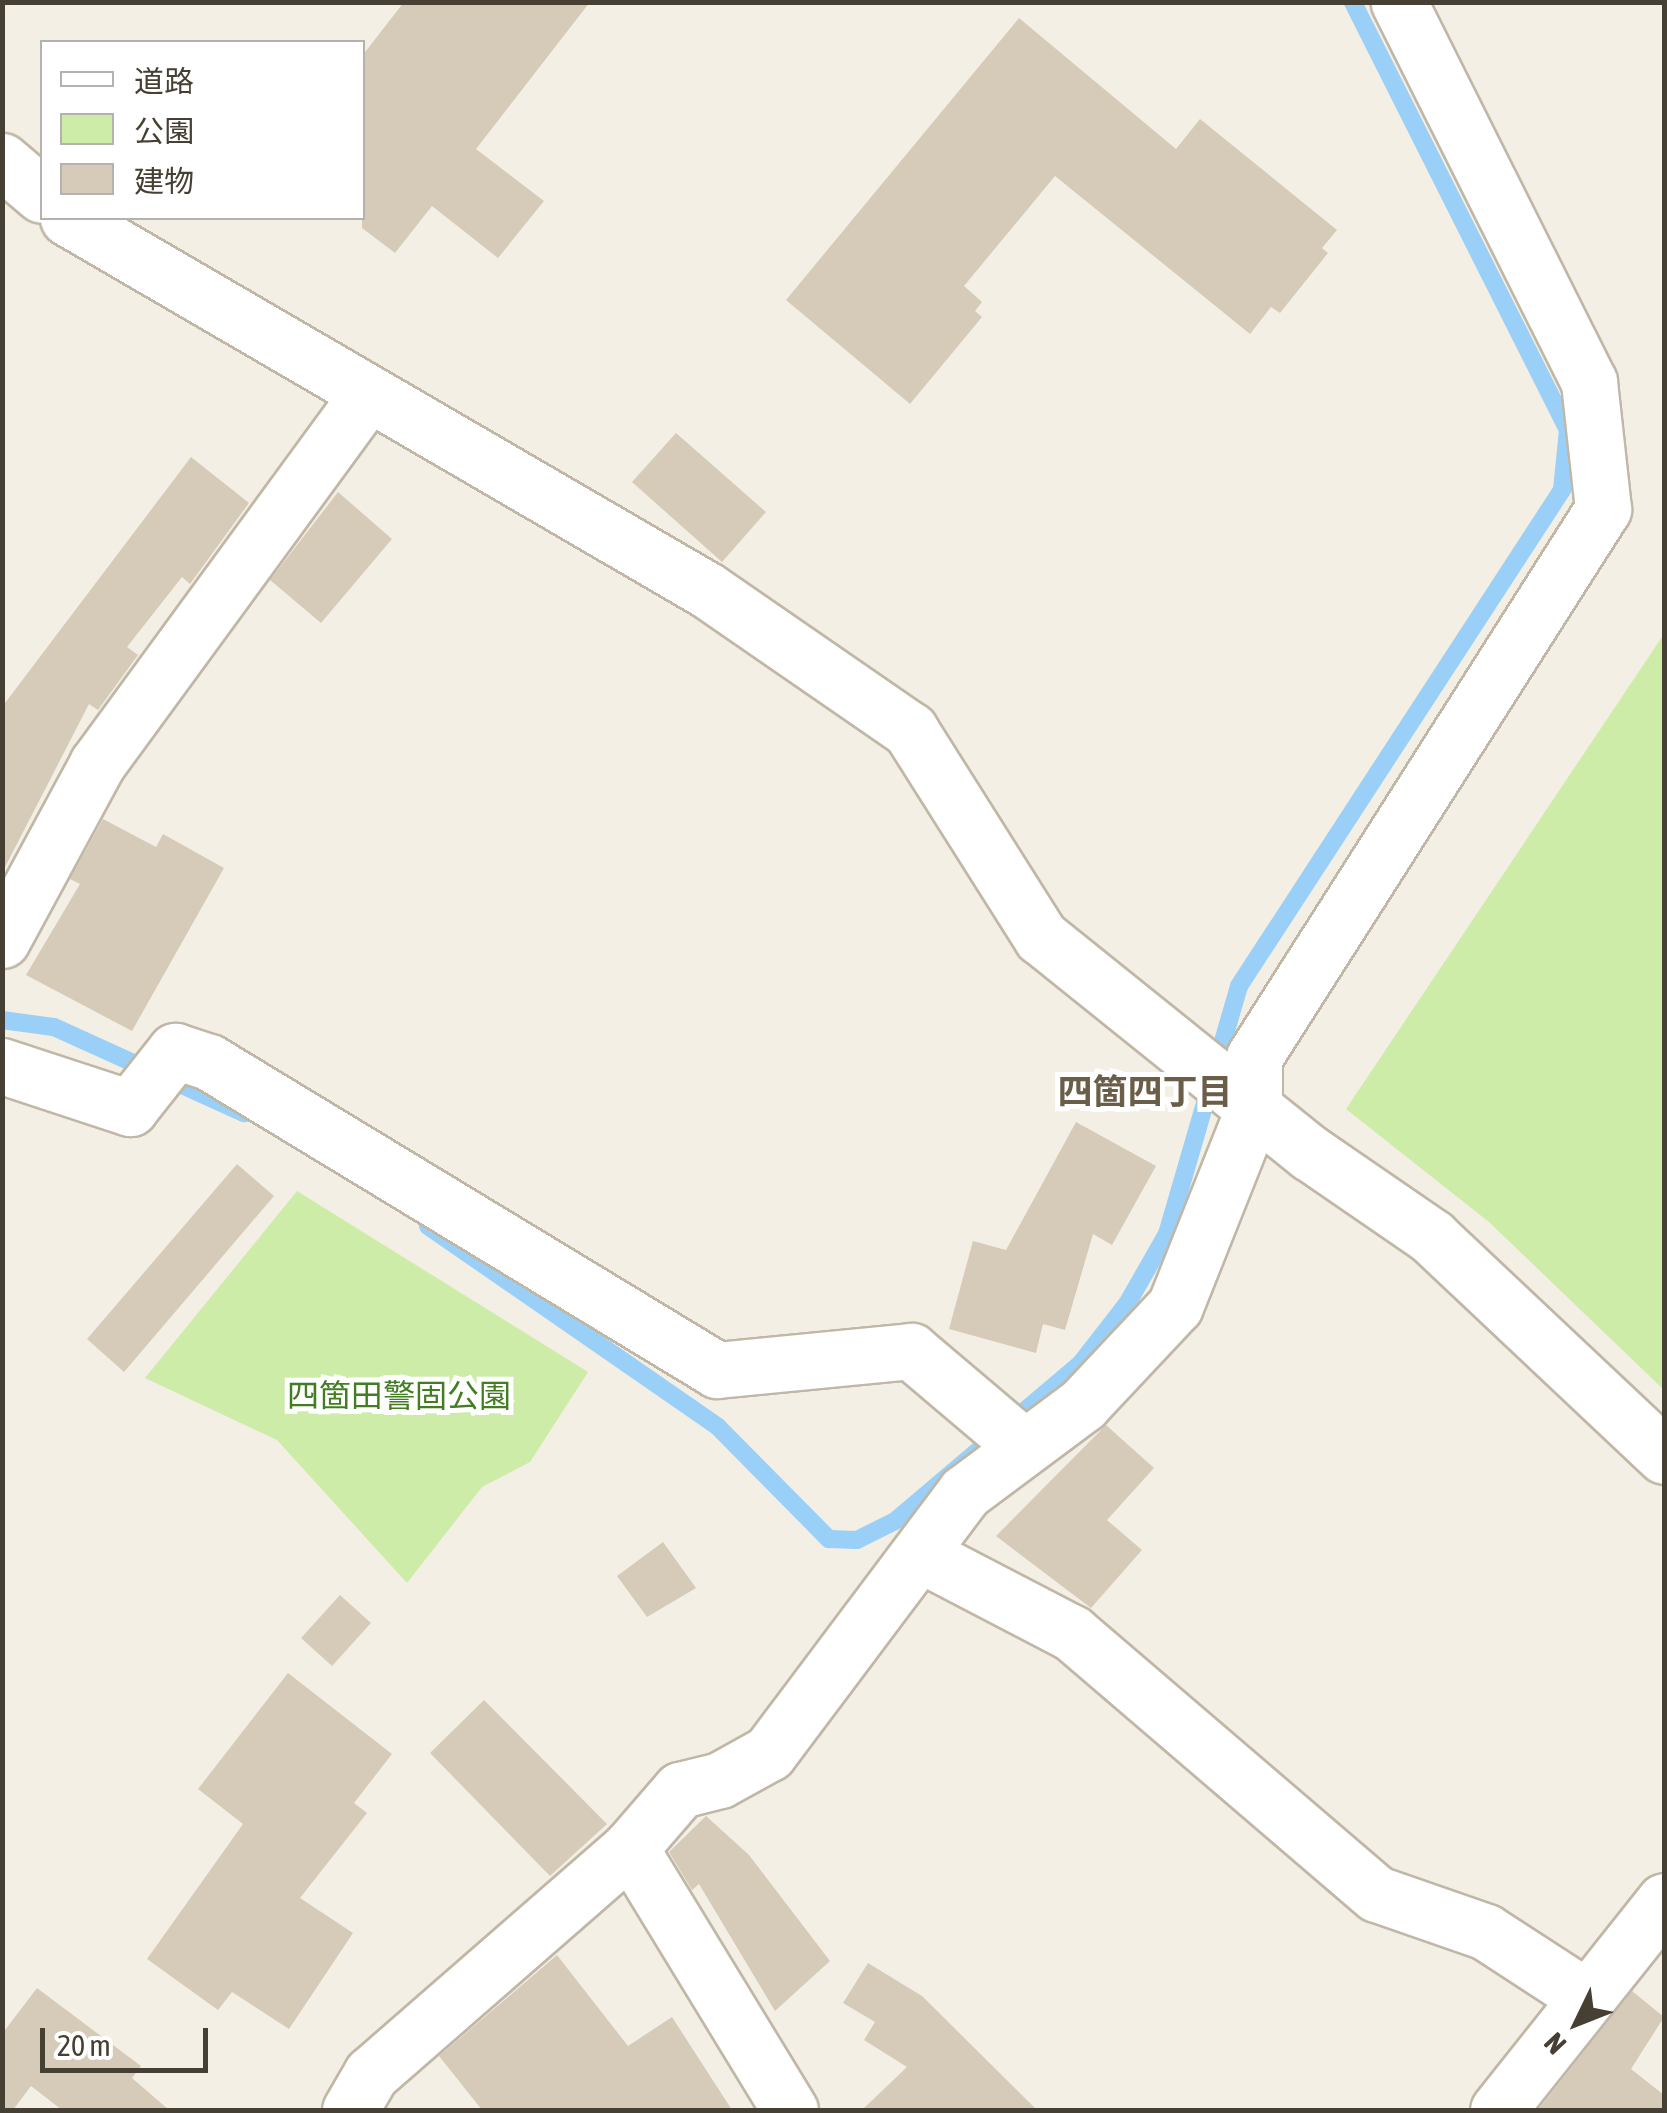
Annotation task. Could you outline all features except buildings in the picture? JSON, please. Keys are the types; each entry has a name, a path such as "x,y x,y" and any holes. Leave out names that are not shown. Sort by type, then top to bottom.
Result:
{"street":[{"path":"350,2110 371,2074 630,1848 680,1790 720,1780 769,1753 922,1555 965,1492 1083,1404 1175,1306 1254,1056 1602,509 1588,382 1399,2"},
{"path":"2,161 40,194"},
{"path":"71,220 366,395 707,590 910,730 1041,937 1186,1056 1432,1237 1664,1456"},
{"path":"2,940 97,764 366,395"},
{"path":"2,1066 130,1108 175,1050 209,1062 717,1370 911,1351 1022,1446"},
{"path":"922,1555 1072,1634 1377,1894 1486,1932 1586,1998"},
{"path":"630,1848 790,2110"},
{"path":"1498,2110 1664,1900"}],"green space":[{"path":"1664,634 1664,1390 1489,1222 1346,1109"},
{"name":"四箇田警固公園","path":"297,1191 588,1372 530,1462 482,1487 407,1583 277,1440 145,1378"}],"waterway":[{"path":"428,1226 718,1427 829,1539 857,1540 895,1521 1081,1363 1127,1304 1167,1234 1239,986 1562,490 1568,430 1353,2"},
{"path":"2,1020 54,1027 244,1113"}],"district":[{"name":"四箇四丁目","path":"1145,1091"}]}
